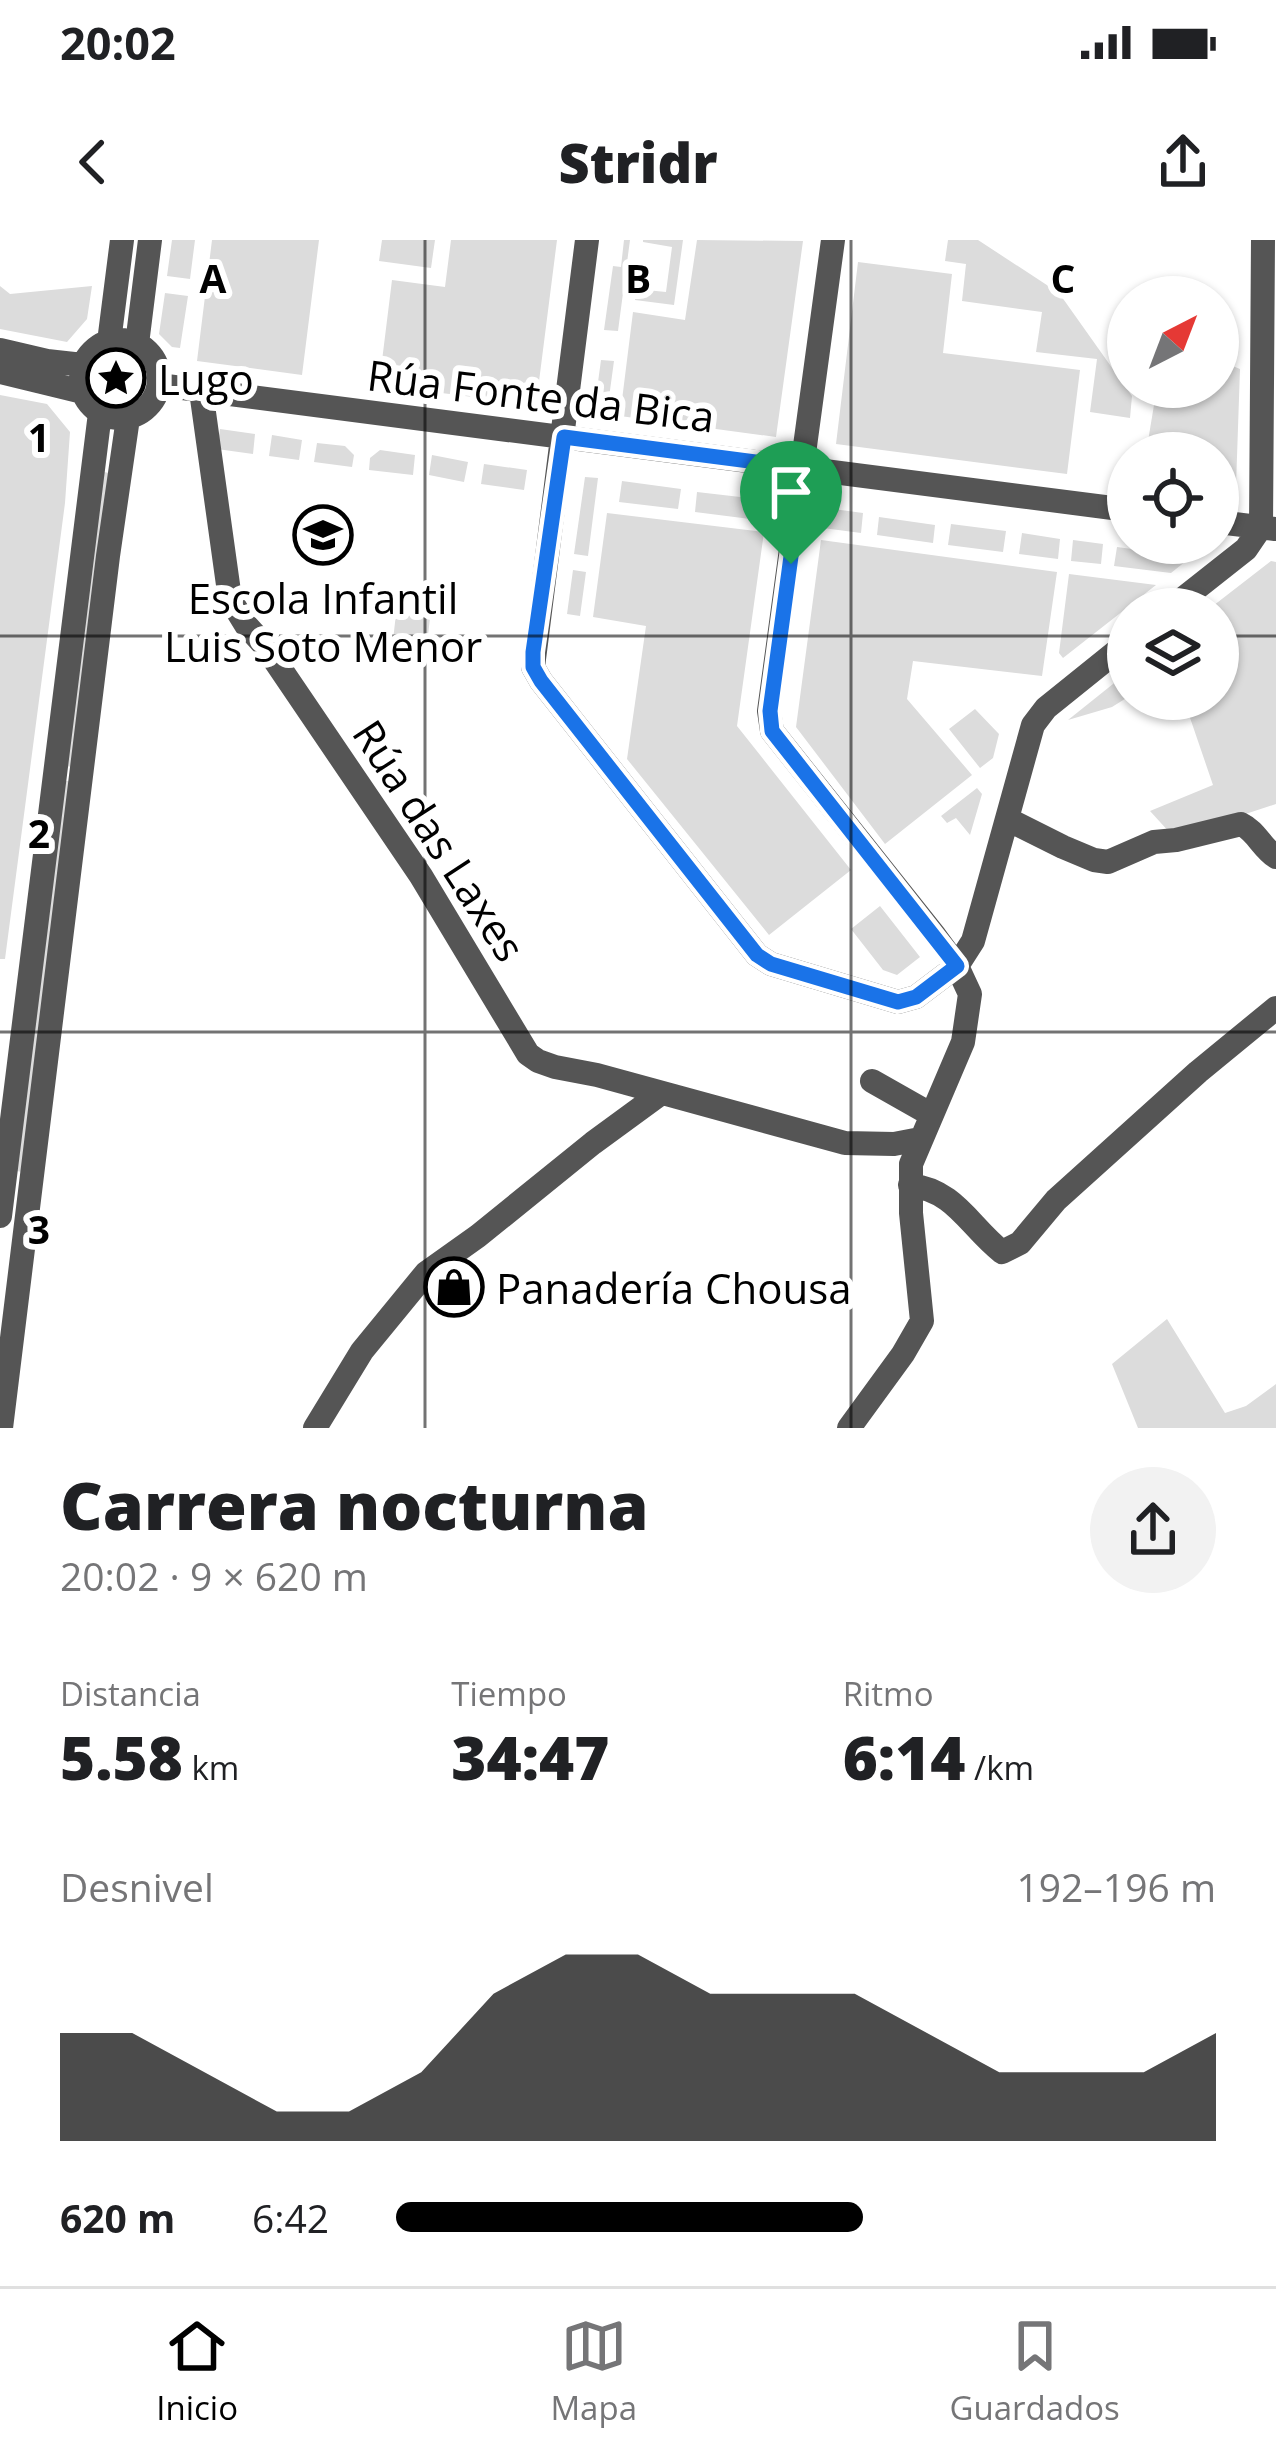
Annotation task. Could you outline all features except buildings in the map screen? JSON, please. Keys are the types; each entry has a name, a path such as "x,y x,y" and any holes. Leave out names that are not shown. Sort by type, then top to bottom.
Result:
{"street":[{"path":"109,342 122,240"},
{"path":"136,344 150,240"},
{"path":"587,240 533,667 757,955 771,964 898,1002 916,997 957,966 973,941 1034,725 1046,708 1107,659"},
{"path":"833,240 770,711 772,731 957,966 970,994 963,1042 911,1164 922,1321 849,1428"},
{"path":"1196,588 1268,528 1263,240"},
{"path":"109,342 136,344 153,358 158,372 154,399 128,418 100,413 83,392 83,365 96,348 109,342"},
{"path":"0,350 83,365"},
{"path":"0,372 83,392"},
{"name":"Rúa Fonte da Bica","path":"159,385 1107,507"},
{"name":"Rúa das Laxes","path":"201,391 230,599 421,876 528,1054 538,1061 660,1094"},
{"path":"0,1216 100,413"},
{"path":"1,1428 128,418"},
{"path":"1007,819 1063,847 1108,862 1154,842 1241,824 1276,857"},
{"path":"910,1185 943,1194 1002,1252 1013,1248 1056,1200 1276,1008"},
{"path":"872,1081 932,1115"},
{"path":"315,1428 362,1352 426,1273 660,1094 845,1143 894,1144 920,1139"}],"shaded area":[{"path":"172,240 195,240 190,279 167,276"},
{"path":"212,240 319,240 302,375 197,361"},
{"path":"382,240 435,240 431,268 379,261"},
{"path":"451,240 557,240 536,405 379,385 392,280 445,287"},
{"path":"624,240 630,240 618,331 604,330 613,266 621,267"},
{"path":"643,240 683,240 674,305 635,300 636,289 666,292 672,247"},
{"path":"697,240 803,241 776,437 620,416 633,312 685,320"},
{"path":"948,240 978,240 1059,293 1107,361 1107,408 1131,408 1130,418 1090,412 1097,359 1036,352 1042,312 962,301 966,264 945,261"},
{"path":"858,262 952,274 943,353 1080,370 1067,474 836,444"},
{"path":"0,286 10,294 92,286 87,319 67,342 0,329"},
{"path":"165,293 188,296 180,348 172,347 159,334"},
{"path":"118,358 133,365 140,380 133,395 118,402 103,395 96,380 103,365"},
{"path":"601,360 614,361 608,405 595,404"},
{"path":"0,395 47,404 70,432 65,503 5,959 0,959"},
{"path":"1154,408 1239,408 1238,432 1150,432"},
{"path":"220,429 255,434 253,454 217,449"},
{"path":"272,435 302,440 299,460 269,456"},
{"path":"317,443 345,446 354,455 352,467 314,462"},
{"path":"380,450 415,455 413,475 369,470 370,458"},
{"path":"432,455 468,462 464,482 429,475"},
{"path":"484,464 527,470 524,490 481,484"},
{"path":"104,472 109,473 73,767 65,766"},
{"path":"585,477 598,478 588,556 574,554"},
{"path":"622,481 681,489 678,509 619,502"},
{"path":"697,492 767,500 765,521 695,512"},
{"path":"826,508 863,513 861,533 823,528"},
{"path":"607,513 764,532 737,726 851,870 769,935 627,759 646,626 593,617"},
{"path":"879,517 935,525 933,543 877,535"},
{"path":"951,524 1006,531 1003,552 948,545"},
{"path":"1022,533 1060,539 1058,559 1019,554"},
{"path":"821,540 1057,572 1042,676 913,661 907,699 972,775 885,844 796,727"},
{"path":"1073,540 1103,544 1101,564 1071,561"},
{"path":"1276,562 1276,804 1171,834 1150,811 1213,785 1191,720 1239,720 1236,588"},
{"path":"1114,564 1182,564 1171,573"},
{"path":"573,570 586,572 580,616 567,614"},
{"path":"1069,574 1156,585 1107,588 1107,623 1063,658 1059,653"},
{"path":"396,614 430,618 427,644 393,640"},
{"path":"1107,689 1107,708 1068,720"},
{"path":"975,709 999,734 993,758 980,768 949,729"},
{"path":"64,781 70,781 23,1172 16,1171"},
{"path":"977,788 982,794 970,835 956,818 947,823 941,816"},
{"path":"880,906 920,957 897,975 883,970 851,929"},
{"path":"1167,1319 1225,1413 1246,1406 1276,1384 1276,1428 1138,1428 1112,1364"}],"place":[{"name":"Lugo","path":"116,378"},
{"name":"Escola Infantil Luis Soto Menor","path":"323,535"},
{"name":"Panadería Chousa","path":"454,1287"}],"route":[{"path":"564,437 803,468 791,564 770,711 772,731 957,966 916,997 898,1002 771,964 757,955 533,667 564,437"}]}
